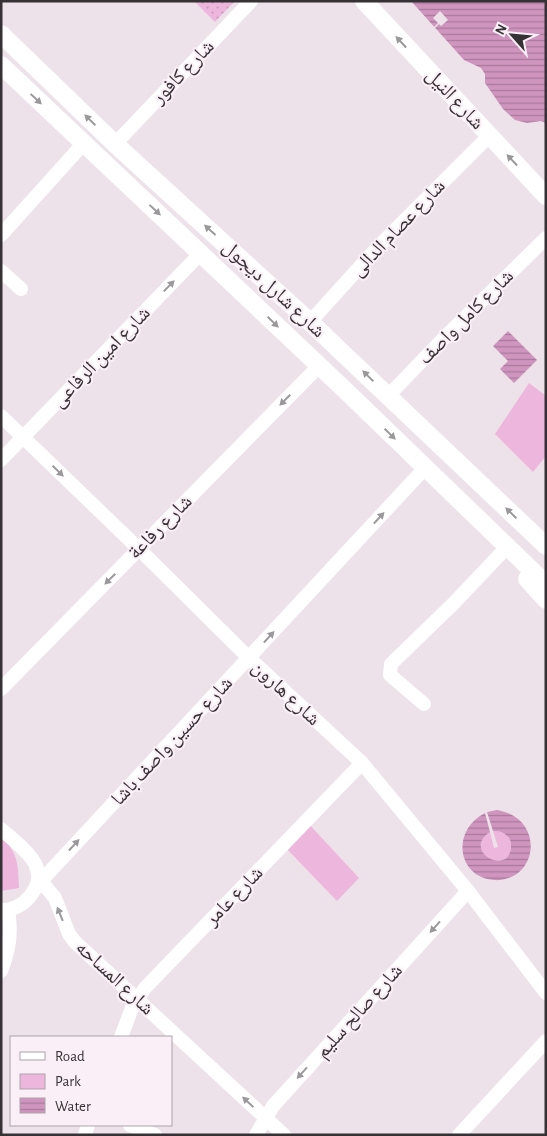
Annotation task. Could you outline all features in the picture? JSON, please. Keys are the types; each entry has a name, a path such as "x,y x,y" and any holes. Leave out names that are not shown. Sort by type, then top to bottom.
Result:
{"main road":[{"name":"شارع النيل","path":"364,1 546,196"},
{"name":"شارع شارل ديجول","path":"1,34 115,144 310,322 544,541"},
{"name":"شارع شارل ديجول","path":"1,65 201,253 546,584"},
{"name":"شارع شارل ديجول","path":"522,562 524,573 529,583 546,600"}],"street":[{"name":"شارع كافور","path":"115,144 251,1"},
{"name":"شارع عصام الدالى","path":"310,322 376,249 489,136"},
{"path":"1,235 84,143"},
{"name":"شارع كامل واصف","path":"388,396 441,340 546,238"},
{"name":"شارع امين الرفاعى","path":"1,460 201,253"},
{"path":"1,271 21,289"},
{"name":"شارع رفاعة","path":"1,689 319,366"},
{"name":"شارع هارون","path":"1,416 249,658 362,763 468,891 546,993"},
{"name":"شارع حسين واصف باشا","path":"41,881 425,468"},
{"path":"424,704 390,676 391,664 508,547"},
{"name":"شارع عامر","path":"121,1036 137,999 154,978 362,763"},
{"path":"1,829 22,848 36,866 37,880 32,894 22,905 5,910 11,938 1,971"},
{"name":"شارع المساحه","path":"36,866 41,881 55,898 69,934 75,942 284,1135"},
{"name":"شارع صالح سليم","path":"256,1135 272,1106 468,891"},
{"path":"459,1135 546,1041"},
{"path":"132,1126 155,1135"}],"green space":[{"path":"194,1 235,1 215,22"},
{"path":"529,383 546,396 546,456 533,472 495,434"},
{"path":"306,821 359,878 337,901 283,845"},
{"path":"493,831 503,833 510,840 511,847 508,856 503,860 489,858 483,853 481,847 482,839 490,832 494,848 498,847"},
{"path":"1,837 14,854 18,866 19,888 1,891"}],"water":[{"path":"411,1 546,1 546,123 541,121 527,123 515,120 503,109 485,83 485,74 481,68 464,60"},
{"path":"508,331 537,360 514,383 500,369 508,361 493,346"},
{"path":"497,810 512,815 523,824 529,835 531,846 529,858 523,868 513,876 500,880 486,879 475,873 467,865 463,855 463,843 466,832 473,821 485,813 490,832 482,839 481,847 483,853 489,858 496,860 503,860 508,856 511,847 510,840 503,833 493,831 487,812"}],"pier":[{"path":"440,11 448,20 441,26 439,24 434,29 438,23 433,18"}]}
